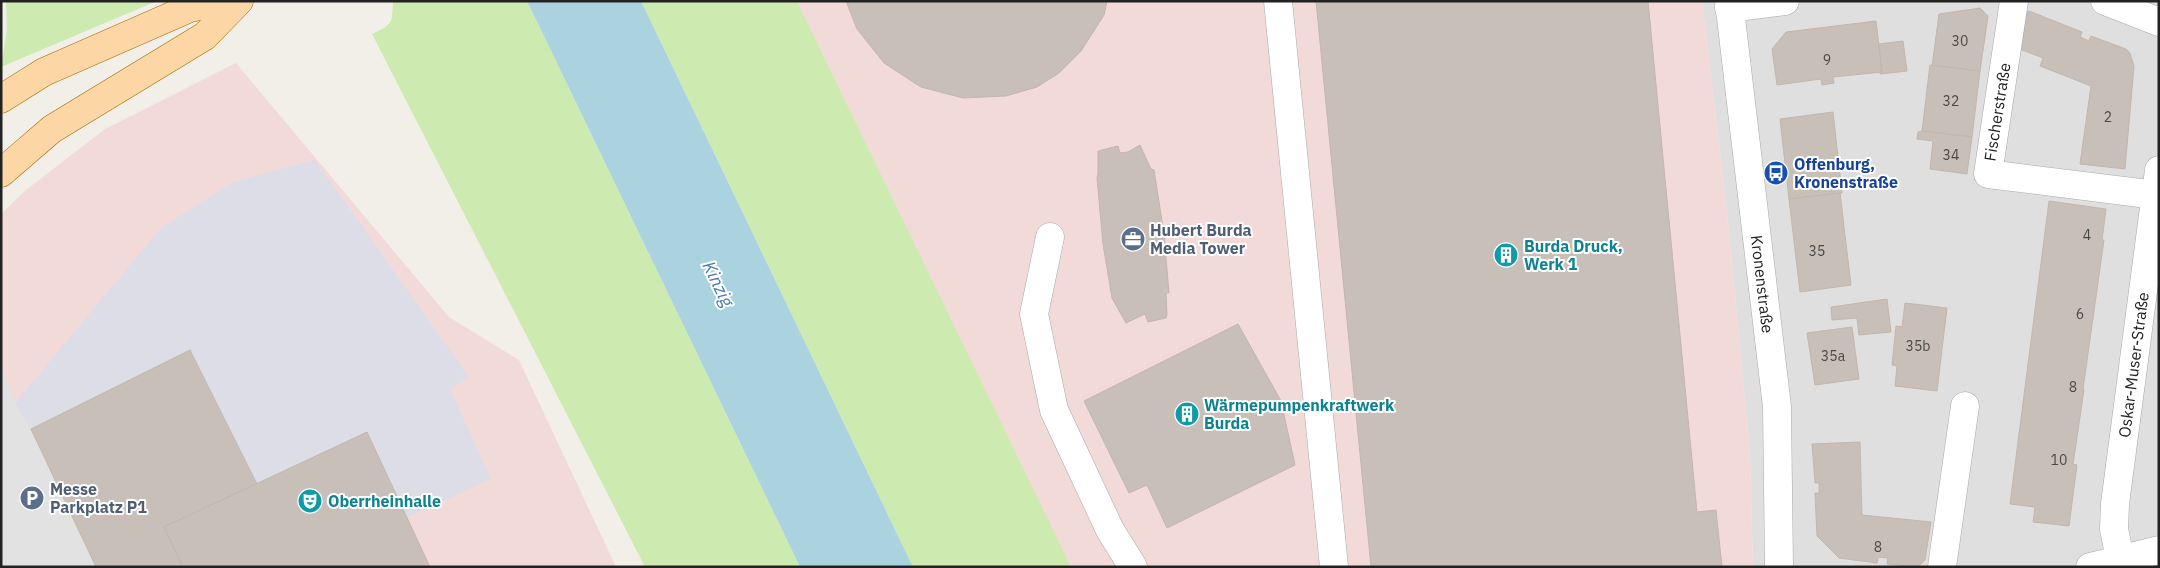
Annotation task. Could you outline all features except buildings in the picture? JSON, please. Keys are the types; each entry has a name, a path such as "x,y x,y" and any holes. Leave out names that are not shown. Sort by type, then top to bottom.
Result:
{"main road":[{"path":"1,99 44,72 71,60 190,8 224,1"},
{"path":"1,173 52,130 205,36 239,1"}],"street":[{"path":"1729,4 1785,1"},
{"name":"Fischerstraße","path":"2014,1 1988,174 2157,183"},
{"path":"2105,1 2159,22"},
{"name":"Kronenstraße","path":"1729,4 1777,407 1780,567"},
{"path":"1274,7 1334,567"},
{"name":"Oskar-Muser-Straße","path":"2140,558 2114,529 2115,504 2157,183"},
{"path":"1050,237 1034,314 1054,410 1110,530 1133,567"},
{"path":"1942,567 1965,406"},
{"path":"2090,567 2140,558"}],"shaded area":[{"path":"797,1 1702,1 1727,212 1750,453 1753,567 1070,567"},
{"path":"1702,1 2159,1 2159,567 1753,567 1750,453 1727,212"},
{"path":"236,63 449,317 519,360 616,567 1,567 1,214 26,190 105,129"},
{"path":"315,160 469,377 450,389 491,479 407,518 367,432 257,484 190,350 31,429 15,403 160,229 230,183"},
{"name":"Messe Parkplatz P1","path":"1,366 15,403 25,418 96,567 1,567"}],"green space":[{"path":"6,1 157,1 1,67 7,30"},
{"path":"393,1 527,1 800,567 645,567 372,34 384,28 390,22"},
{"path":"641,1 797,1 1071,567 913,567"}],"water":[{"name":"Kinzig","path":"527,1 641,1 913,567 800,567"}],"place":[{"name":"Offenburg, Kronenstraße","path":"1776,173"},
{"name":"Hubert Burda Media Tower","path":"1133,239"},
{"name":"Burda Druck, Werk 1","path":"1506,255"},
{"name":"Wärmepumpenkraftwerk Burda","path":"1187,414"},
{"name":"Messe Parkplatz P1","path":"32,498"},
{"name":"Oberrheinhalle","path":"310,501"}]}
